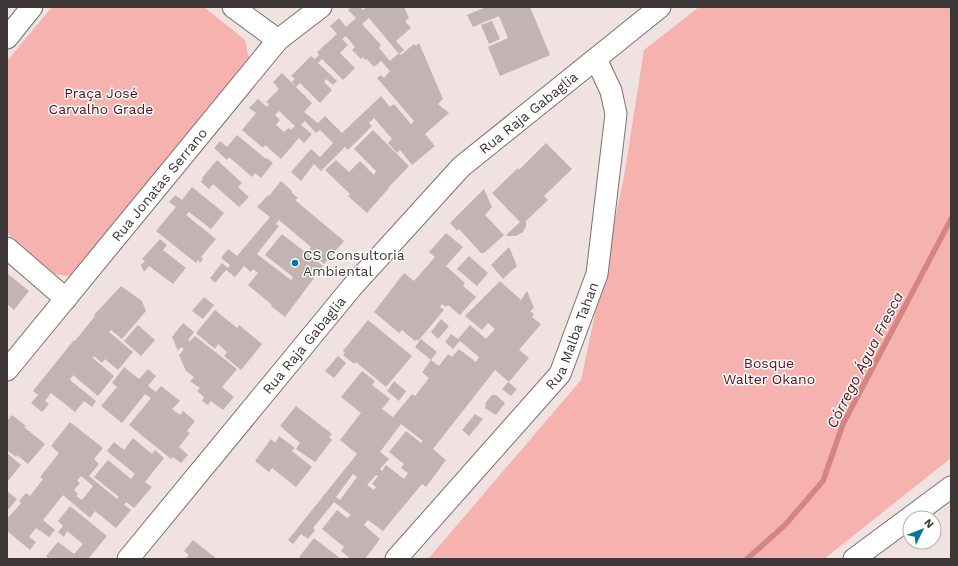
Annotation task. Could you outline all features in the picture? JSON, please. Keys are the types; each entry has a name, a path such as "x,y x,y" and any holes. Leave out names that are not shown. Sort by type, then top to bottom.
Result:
{"street":[{"path":"7,38 32,7"},
{"path":"233,7 278,40"},
{"name":"Rua Jonatas Serrano","path":"7,370 278,40 321,7"},
{"name":"Rua Raja Gabaglia","path":"128,559 352,287 461,167 660,7"},
{"name":"Rua Malba Tahan","path":"396,559 560,374 597,274 616,114 611,91 596,59"},
{"path":"7,248 66,299"},
{"path":"854,559 951,487"}],"green space":[{"name":"Praça José Carvalho Grade","path":"52,7 204,7 245,40 249,58 245,72 85,268 69,276 55,274 7,233 7,61"},
{"name":"Bosque Walter Okano","path":"699,7 951,7 951,458 824,559 428,559 581,380 624,177 644,50"}],"building":[{"path":"351,7 360,7 363,10 367,7 404,7 409,18 405,21 411,28 396,41 404,50 400,54 401,55 414,44 416,46 419,43 443,99 438,104 449,113 425,134 435,146 412,165 400,150 397,153 388,143 392,139 374,118 369,123 372,126 348,150 345,147 321,171 314,164 301,181 291,172 311,149 320,157 333,143 320,130 316,133 305,121 301,125 312,134 304,143 299,138 281,159 265,145 263,148 242,130 256,113 249,108 258,99 267,107 269,104 266,102 279,89 273,82 282,73 296,87 292,82 295,79 291,76 311,56 315,59 319,55 317,52 337,34 330,26 339,18 346,27 356,18 348,10","holes":["369,18 399,53 390,61 379,48 381,45 362,24","346,36 355,47 352,50 361,59 363,57 365,60 367,59 374,67 381,61 390,71 384,78 381,75 377,78 414,121 411,124 394,104 390,107 381,96 342,133 325,116 318,123 304,112 312,103 296,87 300,83 320,103 332,90 324,82 326,79 333,85 337,81 318,63 322,59 343,80 355,68 340,53 348,45 342,39","279,111 295,126 291,130 289,128 284,132 276,125 280,120 275,115"]},
{"path":"486,7 530,7 550,55 500,76 488,47 508,38 499,16 473,27 467,15"},
{"path":"492,21 500,39 489,44 481,25"},
{"path":"373,130 409,166 367,213 348,196 350,194 325,170 336,160 349,172 360,161 374,175 376,171 354,149"},
{"path":"237,135 273,163 261,178 255,173 252,177 229,157 227,160 214,148 220,141 227,147"},
{"path":"546,143 572,169 544,196 548,200 526,221 526,226 523,232 516,236 508,236 506,235 520,222 492,193 518,168 519,170"},
{"path":"217,160 242,183 238,187 249,197 239,207 213,184 209,189 201,182 203,179 202,178"},
{"path":"281,181 298,198 295,200 344,241 324,264 308,251 311,247 279,220 276,224 279,226 257,254 291,280 293,277 265,255 282,234 323,266 285,317 248,285 258,273 253,269 251,272 244,266 235,277 226,270 215,283 210,278 222,263 228,268 230,265 221,258 228,249 237,256 270,217 257,207 268,195 269,196"},
{"path":"192,187 224,213 211,229 189,212 186,215 216,239 201,257 203,259 200,263 198,260 196,263 156,231 176,207 169,202 175,195 182,200"},
{"path":"484,189 492,207 485,215 504,235 484,253 481,253 459,229 457,231 450,223"},
{"path":"446,233 463,247 446,266 465,283 463,286 476,297 460,315 448,305 446,307 442,304 440,307 444,310 418,341 416,339 415,341 402,330 399,333 374,312 404,273 414,281 435,257 429,252"},
{"path":"160,239 167,245 163,250 186,268 173,284 149,266 144,272 141,265 145,261 142,259"},
{"path":"509,247 517,266 503,279 491,265"},
{"path":"469,256 488,273 477,286 457,269"},
{"path":"8,274 29,291 14,310 7,304"},
{"path":"500,281 521,300 527,291 534,308 530,311 534,314 532,317 541,324 519,350 529,358 509,382 495,370 433,449 446,460 426,487 422,484 383,531 368,520 364,525 380,539 365,559 351,559 341,551 344,547 322,529 337,510 347,518 351,515 334,502 313,528 315,530 308,539 301,534 293,544 288,540 357,454 340,440 361,413 341,397 362,371 375,381 372,385 390,399 382,409 393,417 412,394 415,396 429,378 422,372 431,360 439,366 448,354 452,357 459,349 476,362 479,357 460,341 453,349 445,342 451,334 458,339 470,325 486,339 495,329 488,323 482,330 465,316","holes":["401,424 423,441 421,443 406,431 389,452 404,464 401,468 408,473 404,479 386,465 382,471 380,469 389,459 380,452","353,474 357,477 340,500 336,497","376,475 378,476 372,484 376,487 374,490 367,485"]},
{"path":"121,286 142,301 146,311 122,339 111,330 109,332 133,352 118,370 105,359 102,363 94,356 93,358 114,376 98,396 73,375 70,380 96,401 92,407 84,401 75,412 51,393 45,401 49,404 42,412 31,403 38,395 33,391 74,340 75,341 95,316 94,315"},
{"path":"204,297 214,305 203,319 192,311"},
{"path":"215,310 237,328 239,325 262,344 241,370 224,356 227,352 218,344 215,349 196,333"},
{"path":"441,319 449,326 438,339 431,332"},
{"path":"368,320 412,356 386,387 356,362 354,364 343,355 345,353 343,351"},
{"path":"183,323 194,332 188,340 190,341 195,336 237,369 222,387 234,397 223,410 211,401 208,405 202,401 204,397 197,391 200,388 190,381 194,377 186,371 179,355 184,349 181,347 178,351 172,337"},
{"path":"138,325 155,340 141,356 124,341"},
{"path":"421,339 437,352 431,360 415,347"},
{"path":"338,356 346,363 334,378 325,371"},
{"path":"124,367 139,379 148,369 156,376 148,386 156,392 161,386 180,401 172,409 180,415 183,411 195,421 187,431 190,433 179,447 188,455 181,463 173,457 171,459 129,425 151,398 145,394 122,423 101,406 117,387 112,383"},
{"path":"394,381 406,391 399,401 387,391"},
{"path":"508,382 517,389 511,396 502,389"},
{"path":"492,395 496,395 505,403 496,415 485,408 486,402"},
{"path":"296,406 332,434 329,437 332,440 315,462 296,449 300,443 280,426"},
{"path":"475,414 483,419 469,436 462,430"},
{"path":"12,415 45,444 28,464 17,455 16,457 7,450 7,421"},
{"path":"70,422 103,448 94,459 99,464 89,476 117,499 119,497 94,477 108,460 131,479 135,474 107,451 114,442 124,450 133,438 152,454 155,450 164,458 145,482 152,487 134,508 126,502 124,505 131,510 116,528 95,511 90,518 63,495 43,520 55,530 49,537 36,528 29,537 36,542 30,550 7,531 7,519 21,503 19,501 26,493 30,496 43,479 40,477 59,453 51,446","holes":["81,476 93,486 82,500 76,496 78,494 74,490 80,483 77,481"]},
{"path":"279,436 295,448 292,451 312,467 296,487 272,468 269,472 255,461 271,439 275,443"},
{"path":"7,453 21,465 7,482"},
{"path":"7,491 17,499 7,511"},
{"path":"70,506 107,536 88,559 49,559 46,556 58,542 74,554 83,544 67,531 64,537 58,532 63,526 58,521"},
{"path":"314,538 341,559 302,559 299,557"},
{"path":"193,540 217,559 185,559 189,555 184,551"}],"waterway":[{"name":"Córrego Água Fresca","path":"747,559 785,525 823,481 843,424 951,219"}],"place":[{"name":"CS Consultoria Ambiental","path":"295,263"}]}
